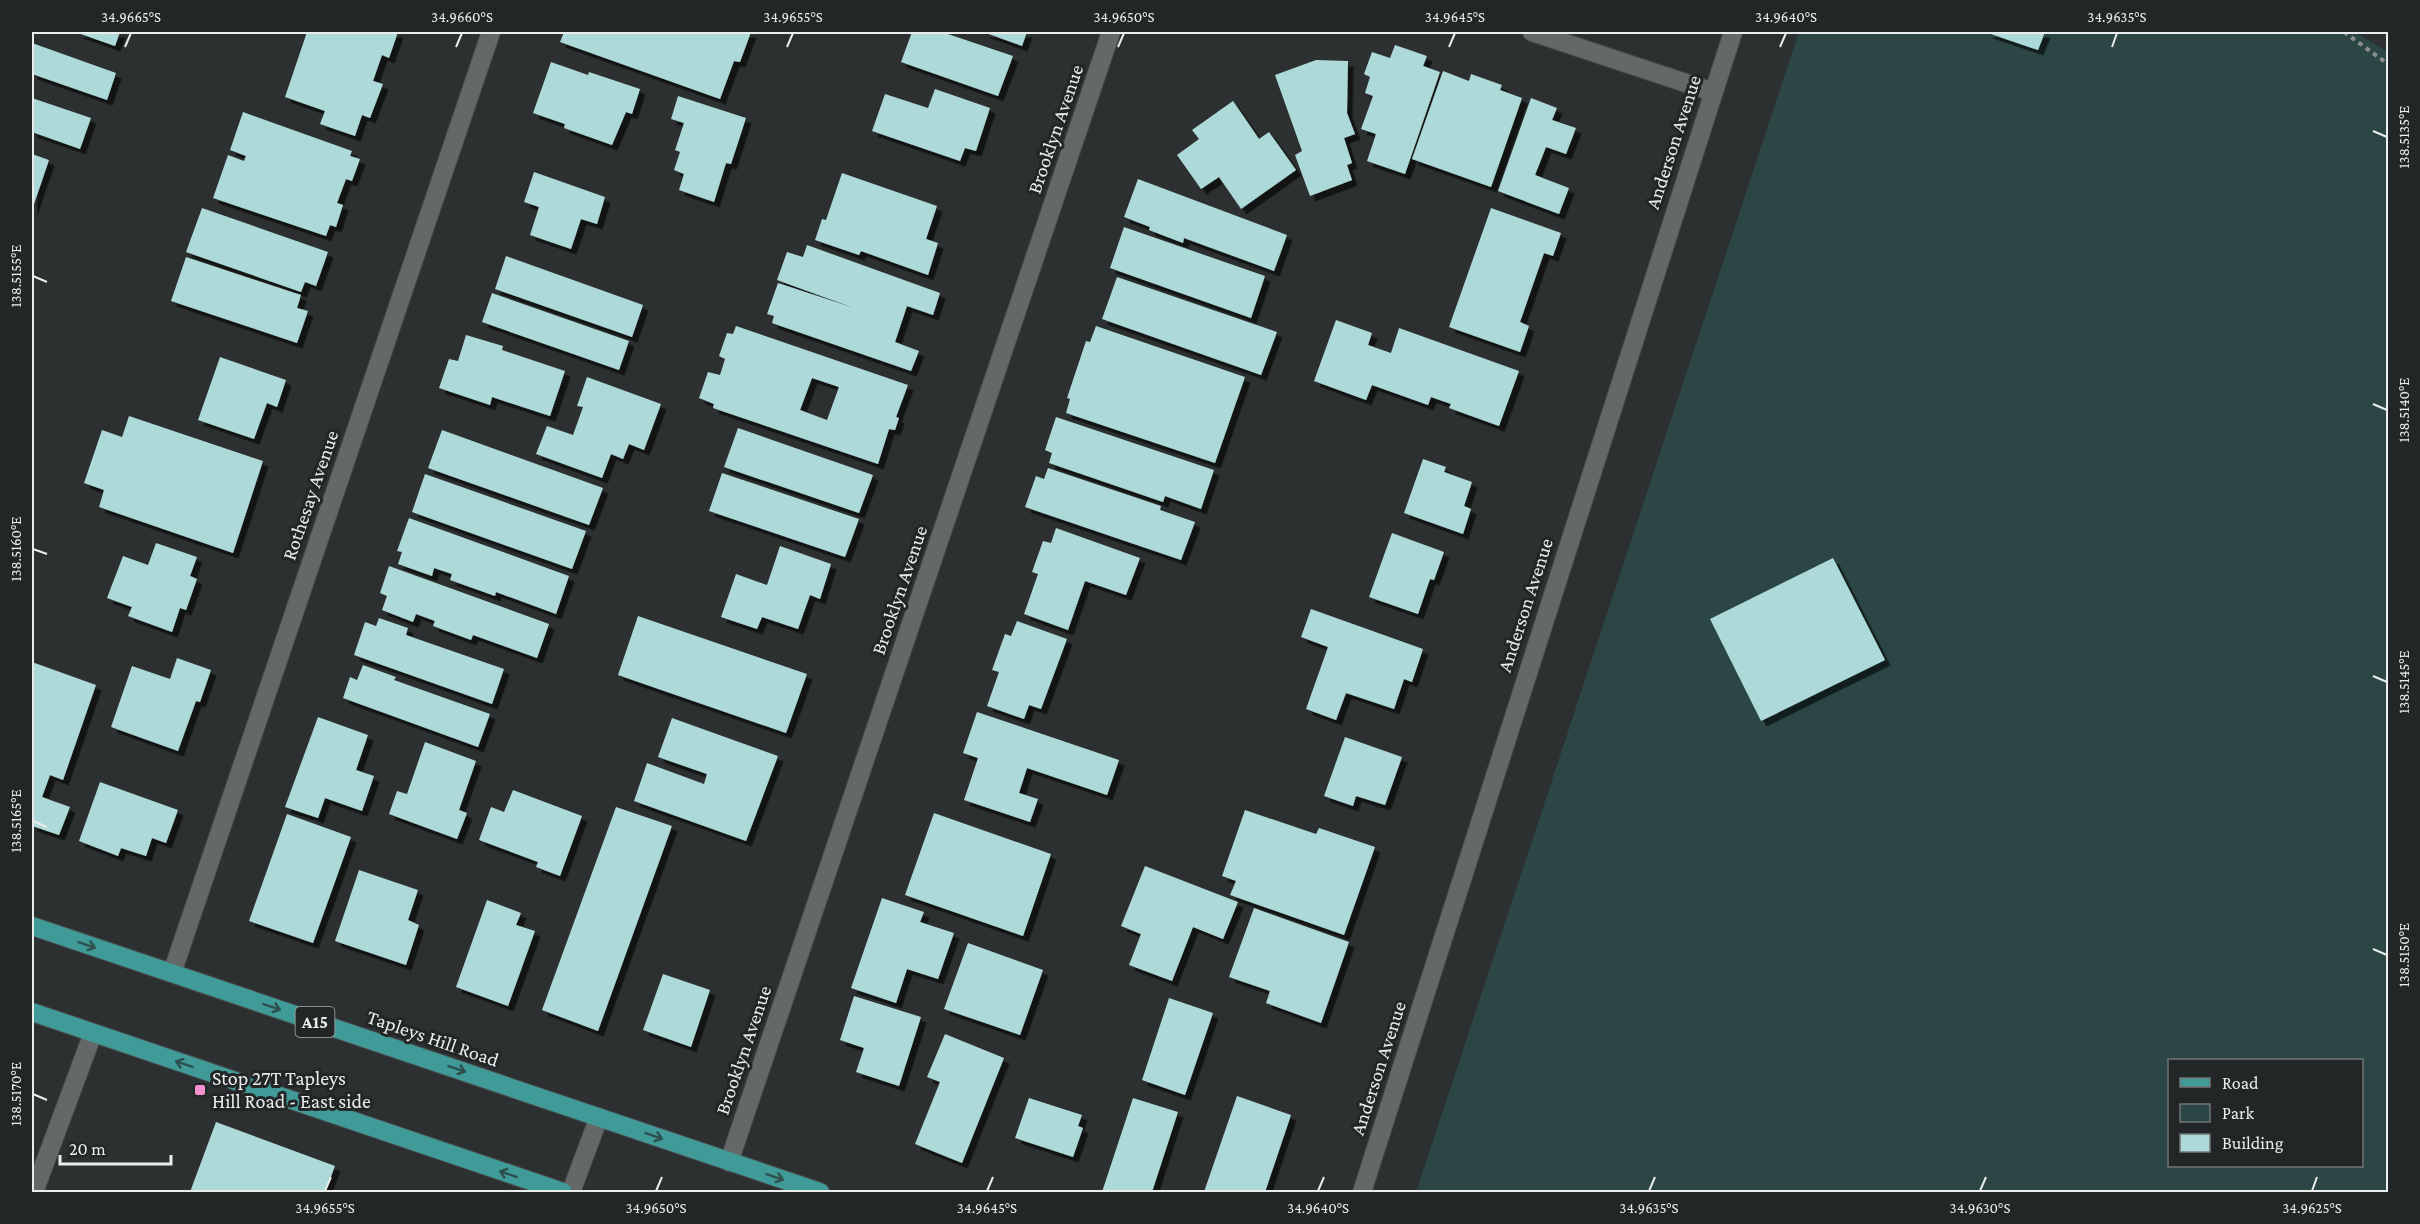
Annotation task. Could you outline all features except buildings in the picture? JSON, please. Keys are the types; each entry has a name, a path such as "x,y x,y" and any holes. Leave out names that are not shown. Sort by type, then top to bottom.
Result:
{"main road":[{"name":"Tapleys Hill Road","path":"32,926 820,1192"},
{"path":"32,1012 563,1192"}],"street":[{"name":"Rothesay Avenue","path":"172,973 491,32"},
{"name":"Brooklyn Avenue","path":"729,1162 1111,32"},
{"path":"1532,32 1713,92"},
{"name":"Anderson Avenue","path":"1362,1192 1732,32"},
{"path":"34,1192 93,1032"},
{"path":"571,1192 598,1117"}],"path":[{"path":"2344,32 2388,64"}],"green space":[{"path":"1799,32 2355,32 2388,52 2388,1192 1416,1192"}],"place":[{"name":"Stop 27T Tapleys Hill Road - East side","path":"200,1090"}]}
